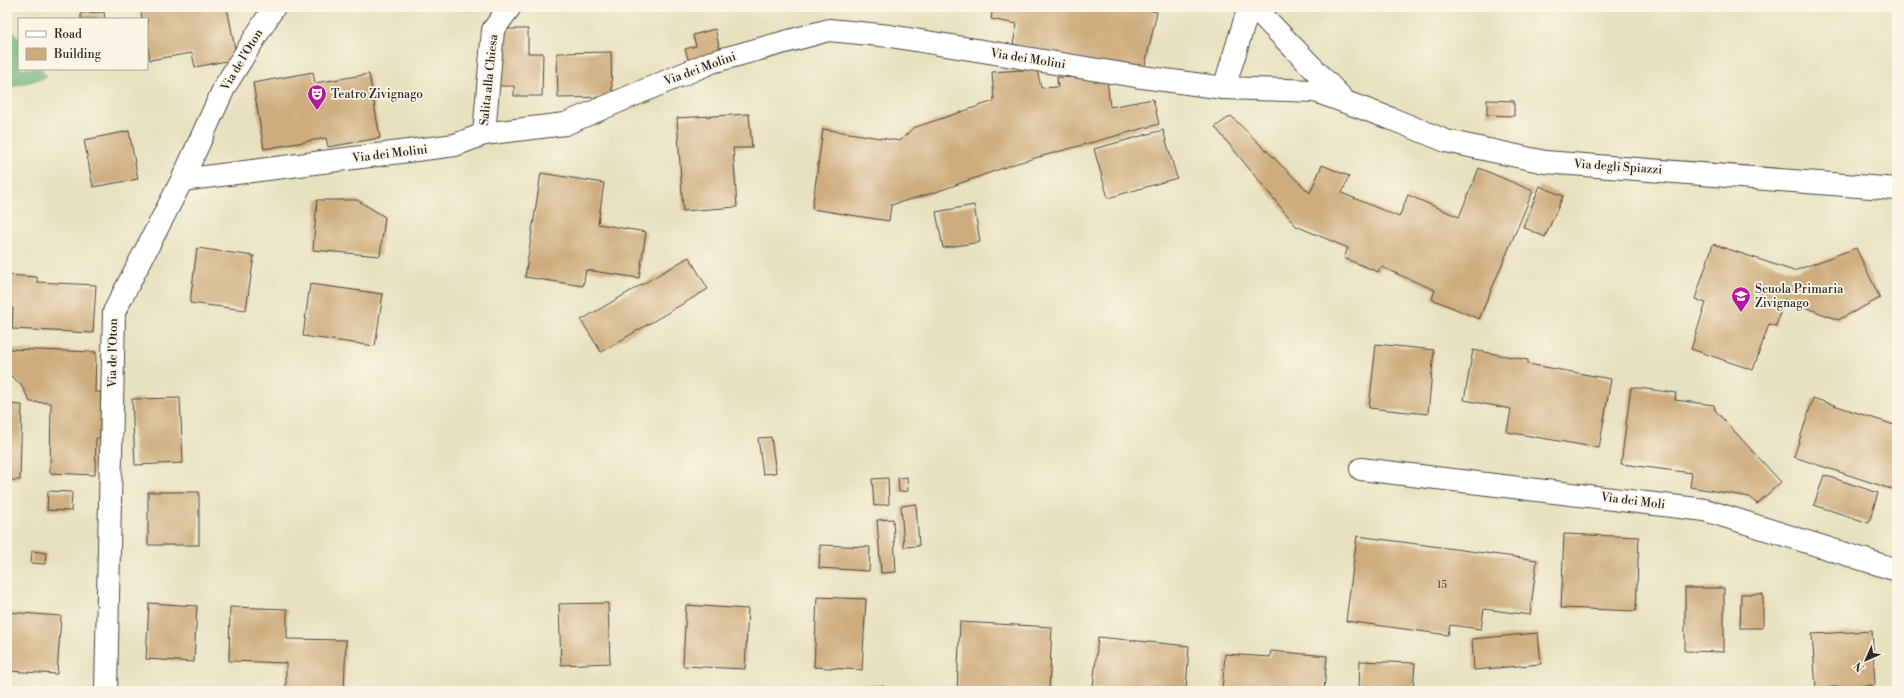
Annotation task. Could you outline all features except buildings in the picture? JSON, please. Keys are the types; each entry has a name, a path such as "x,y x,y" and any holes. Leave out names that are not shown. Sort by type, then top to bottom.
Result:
{"street":[{"name":"Via de l'Oton","path":"106,691 114,312 182,180 226,86 274,7"},
{"name":"Salita alla Chiesa","path":"484,134 493,30 510,7"},
{"path":"1224,88 1249,7"},
{"path":"1254,7 1347,103"},
{"name":"Via dei Molini","path":"182,180 455,145 484,134 565,124 712,62 829,30 890,36 1135,76 1224,88 1315,91 1347,103"},
{"name":"Via degli Spiazzi","path":"1347,103 1446,141 1545,162 1897,189"},
{"name":"Via dei Moli","path":"1361,469 1705,510 1897,570"}],"green space":[{"path":"7,23 18,38 18,70 42,70 47,77 7,88"}],"place":[{"name":"Teatro Zivignago","path":"317,111"},
{"name":"Scuola Primaria Zivignago","path":"1741,313"}]}
